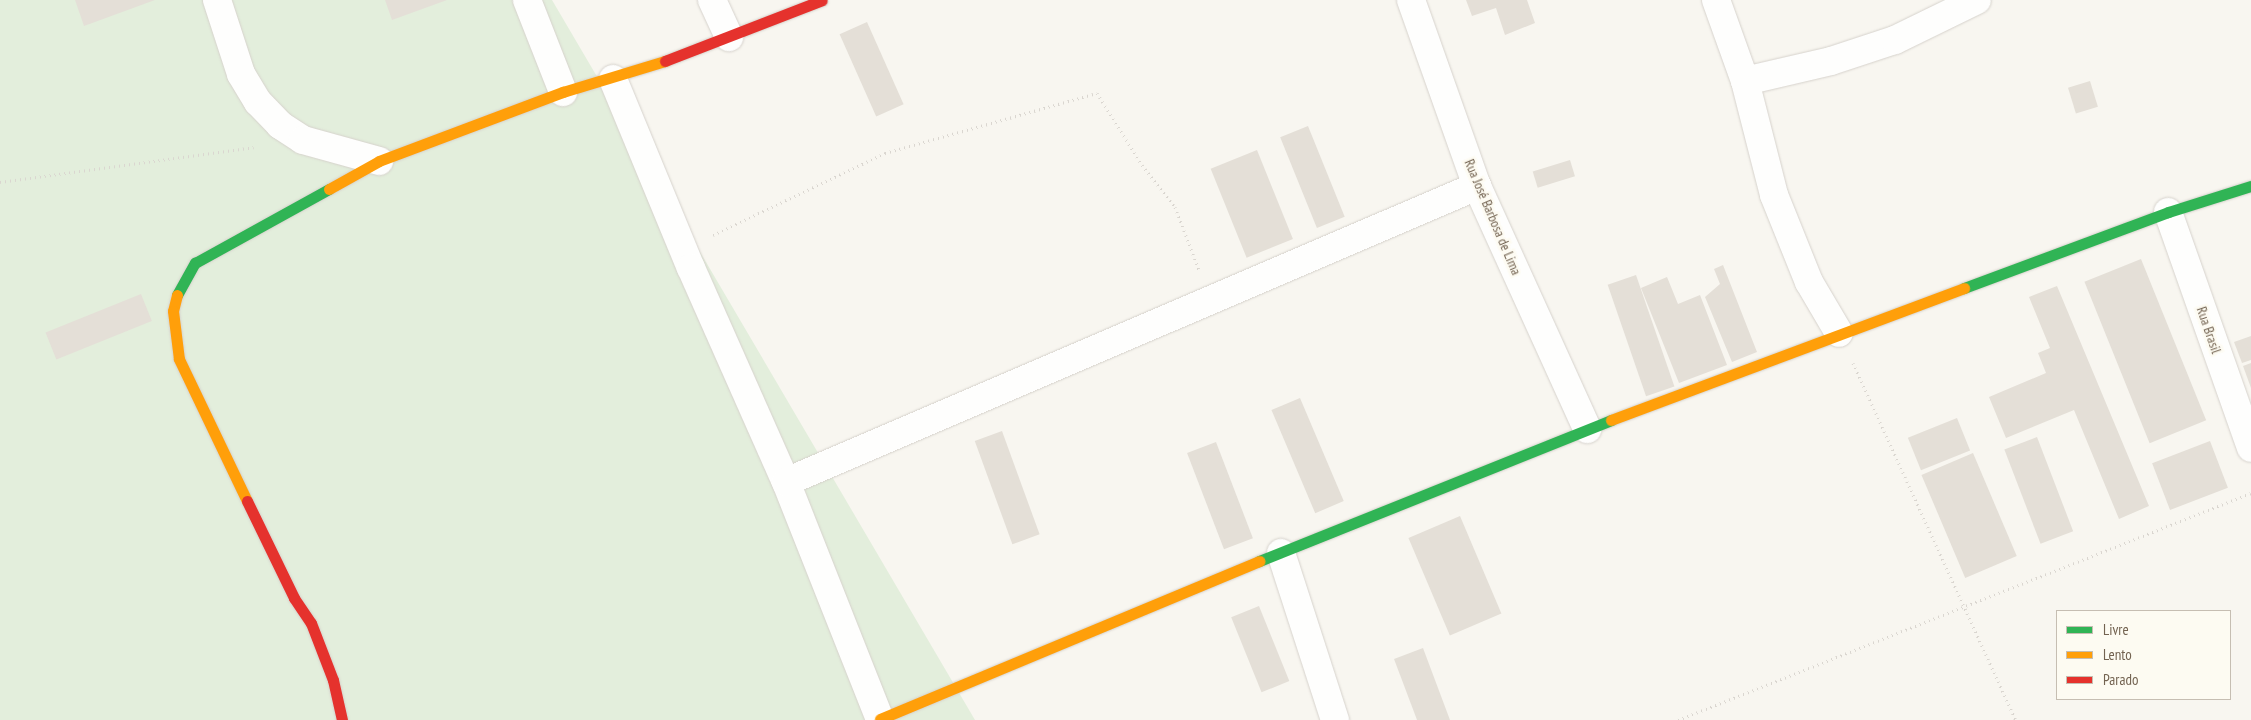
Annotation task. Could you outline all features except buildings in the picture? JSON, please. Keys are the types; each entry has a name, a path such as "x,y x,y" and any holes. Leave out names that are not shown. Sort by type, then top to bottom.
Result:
{"street":[{"path":"217,0 241,74 258,102 280,125 303,140 379,161"},
{"path":"527,0 563,92"},
{"path":"712,0 729,37"},
{"path":"342,720 333,680 311,623 294,598 188,383 179,359 173,311 179,287 195,263 379,161 563,92 613,79 729,37 822,0"},
{"name":"Rua José Barbosa de Lima","path":"1411,0 1477,186 1587,429"},
{"path":"1716,0 1745,81 1774,195 1791,242 1809,282 1839,333"},
{"path":"1745,81 1831,61 1895,40 1977,0"},
{"path":"613,79 684,249 786,482 880,720 1111,620 1587,429 1839,333 2168,212 2251,186"},
{"path":"786,482 1477,186"},
{"name":"Rua Brasil","path":"2168,212 2251,448"},
{"path":"1281,553 1335,720"}],"path":[{"path":"684,249 885,153 1097,93 1142,165 1175,207 1210,300"},
{"path":"0,182 303,140"},
{"path":"1839,333 1965,604 2016,720"},
{"path":"1678,720 1965,604 2251,494"}],"green space":[{"path":"0,0 552,0 975,720 0,720"}],"traffic: fast":[{"path":"1964,288 2168,212 2251,186"},
{"path":"177,295 195,263 329,189"},
{"path":"1259,561 1611,420"}],"traffic: slow":[{"path":"329,189 379,161 563,92 665,61"},
{"path":"1611,420 1964,288"},
{"path":"177,295 173,311 179,359 247,501"},
{"path":"880,719 1259,561"}],"traffic: jam":[{"path":"665,61 822,0"},
{"path":"247,501 294,598 311,623 333,680 342,720"}]}
